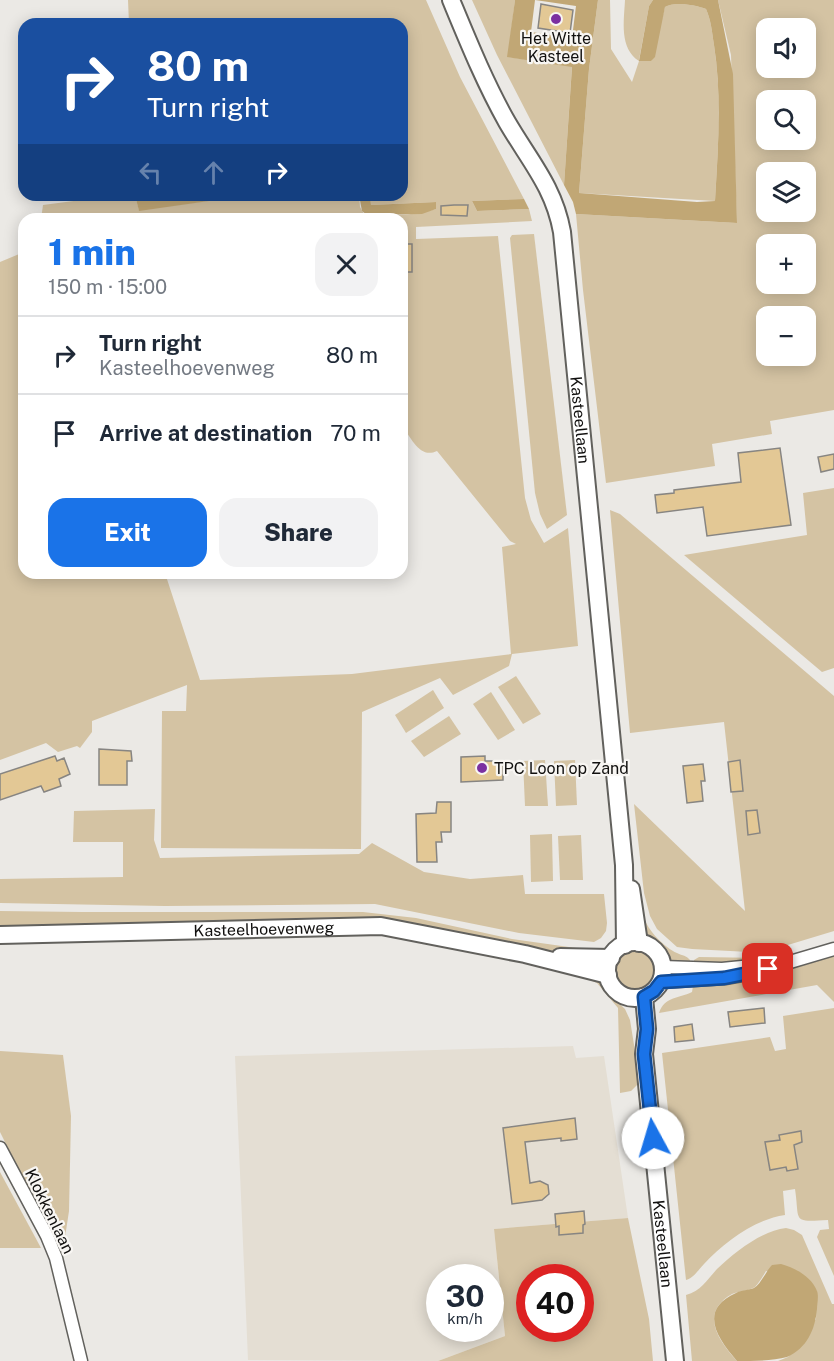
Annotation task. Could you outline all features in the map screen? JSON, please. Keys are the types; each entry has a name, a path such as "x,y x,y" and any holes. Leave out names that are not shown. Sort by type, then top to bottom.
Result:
{"street":[{"name":"Kasteellaan","path":"451,0 482,73 507,122 550,193 560,222 624,865 632,893 632,944"},
{"name":"Kasteelhoevenweg","path":"0,935 381,926 525,954 608,975"},
{"path":"632,944 653,949 660,957 662,974 654,991 639,997 616,991 608,975 610,958 614,952 632,944"},
{"path":"662,974 783,964 834,949"},
{"name":"Kasteelhoevenweg","path":"525,954 610,958"},
{"name":"Kasteellaan","path":"639,997 647,1029 644,1054 675,1361"},
{"name":"Klokkenlaan","path":"0,1148 47,1236 56,1258 81,1361"}],"shaded area":[{"path":"128,0 426,0 460,77 524,199 472,201 477,211 529,209 532,221 416,227 416,239 498,236 525,498 531,520 544,543 568,528 578,646 512,654 509,666 453,695 440,678 362,712 361,849 161,848 162,711 186,711 187,685 92,721 92,732 80,748 77,746 58,752 46,743 0,760 0,262 18,254 18,579 167,579 200,680 352,674 511,654 502,547 516,544 510,541 437,451 431,453 421,450 408,435 408,214 436,209 436,202 371,205 371,201 408,201 408,18 129,18"},
{"path":"472,0 515,0 508,57 572,66 564,185 497,55"},
{"path":"515,0 535,0 598,0 589,69 579,193 697,202 715,201 719,123 718,84 712,31 706,9 679,4 665,7 655,57 651,61 639,61 649,6 653,0 718,0 733,74 737,223 576,214 573,202 564,185 572,67 507,57","holes":["535,0 576,6 572,38 531,32"]},
{"path":"598,0 610,0 611,49 632,82 639,61 628,49 624,34 625,0 653,0 649,6 639,60 651,61 665,7 679,4 706,9 712,31 718,84 719,123 715,201 579,193 589,69"},
{"path":"718,0 834,0 834,410 770,421 772,434 712,444 715,466 606,483 576,214 737,223 731,55"},
{"path":"524,199 529,209 477,211 472,201"},
{"path":"73,201 137,201 139,210 206,201 360,201 363,213 42,213 43,205"},
{"path":"136,201 209,201 139,211"},
{"path":"360,201 371,201 371,205 436,202 436,209 422,214 364,213"},
{"path":"534,234 567,515 547,529 540,514 535,493 510,238 512,235"},
{"path":"834,488 834,668 822,672 684,555 807,535 803,493"},
{"path":"610,510 620,514 834,696 834,931 768,951 692,949 677,947 657,929 650,916 644,893 634,804 745,911 724,722 630,733"},
{"path":"516,676 541,714 523,724 498,687"},
{"path":"433,690 444,708 406,733 395,715"},
{"path":"491,692 515,730 498,740 473,704"},
{"path":"449,716 461,734 424,757 411,741"},
{"path":"545,760 548,806 525,806 523,761"},
{"path":"575,760 577,805 556,806 554,761"},
{"path":"155,809 154,840 160,858 359,854 372,843 424,872 470,879 523,875 525,894 604,894 606,931 594,942 519,933 375,904 165,906 0,903 0,879 123,877 123,842 73,842 74,811"},
{"path":"552,834 553,881 531,882 530,835"},
{"path":"581,835 583,880 560,880 558,836"},
{"path":"0,911 363,912 416,918 512,939 576,948 579,949 579,953 533,949 377,919 351,917 0,929"},
{"path":"641,917 644,917 662,943 672,951 687,957 690,964 672,960 646,934"},
{"path":"636,947 653,954 660,971 653,988 636,995 619,988 612,971 619,954"},
{"path":"834,956 834,1002 817,985 659,1013 668,1001 692,992 693,986 764,976"},
{"path":"699,957 764,958 765,962 694,964 694,960"},
{"path":"584,975 600,981 609,994 625,1009 630,1020 640,1082 631,1091 620,1093 618,1008 597,983 585,978"},
{"path":"834,1008 834,1276 817,1237 820,1230 829,1229 828,1220 808,1221 800,1218 795,1189 783,1191 785,1215 762,1222 740,1233 686,1280 662,1053 770,1037 775,1051 786,1049 783,1016"},
{"path":"573,1046 576,1058 604,1056 628,1218 494,1229 498,1264 426,1264 426,1342 489,1342 438,1361 248,1360 235,1056"},
{"path":"0,1051 63,1055 71,1116 69,1211 62,1257 0,1132"},
{"path":"0,1172 41,1248 0,1248"},
{"path":"628,1218 649,1319 653,1361 438,1361 489,1342 504,1342 504,1264 498,1264 494,1229"},
{"path":"786,1228 802,1235 832,1304 834,1304 834,1361 778,1361 788,1357 816,1319 817,1291 766,1271 755,1287 732,1294 722,1301 716,1310 714,1318 718,1336 737,1361 692,1361 686,1295 700,1288 724,1262 740,1249 767,1233"},
{"path":"781,1264 802,1273 817,1291 817,1309 809,1338 800,1349 787,1357 737,1361 718,1334 714,1316 717,1308 724,1300 736,1293 754,1288 772,1265"}],"building":[{"name":"Het Witte Kasteel","path":"541,4 573,10 570,33 538,28"},
{"path":"468,205 467,216 441,215 441,206"},
{"path":"408,244 412,244 412,272 408,272"},
{"path":"780,448 791,525 707,536 703,507 657,513 655,495 674,493 674,490 741,482 738,453"},
{"path":"834,454 834,469 821,472 818,457"},
{"path":"99,749 131,751 132,761 127,761 127,785 99,785"},
{"path":"55,756 57,761 64,758 70,774 59,779 61,786 44,792 41,786 0,800 0,774"},
{"path":"485,756 485,761 503,761 503,780 461,782 461,757"},
{"path":"740,760 743,791 731,792 728,762"},
{"path":"703,764 705,781 701,781 703,801 687,803 683,766"},
{"path":"437,802 451,802 451,832 441,832 442,842 436,842 437,862 417,862 416,814 436,813"},
{"path":"757,810 760,833 748,835 746,811"},
{"path":"764,1008 765,1023 730,1027 728,1012"},
{"path":"692,1024 694,1040 675,1042 674,1027"},
{"path":"575,1118 577,1139 561,1141 561,1138 525,1142 530,1183 540,1181 548,1185 549,1194 542,1200 512,1204 503,1128"},
{"path":"801,1131 802,1142 794,1145 798,1169 787,1171 786,1167 770,1170 765,1142 780,1140 779,1135"},
{"path":"584,1211 583,1233 559,1235 555,1214"}],"place":[{"name":"Het Witte Kasteel","path":"556,19"},
{"name":"TPC Loon op Zand","path":"482,768"}],"route":[{"path":"653,1138 644,1054 647,1029 644,997 654,991 661,982 724,978 768,969"}]}
